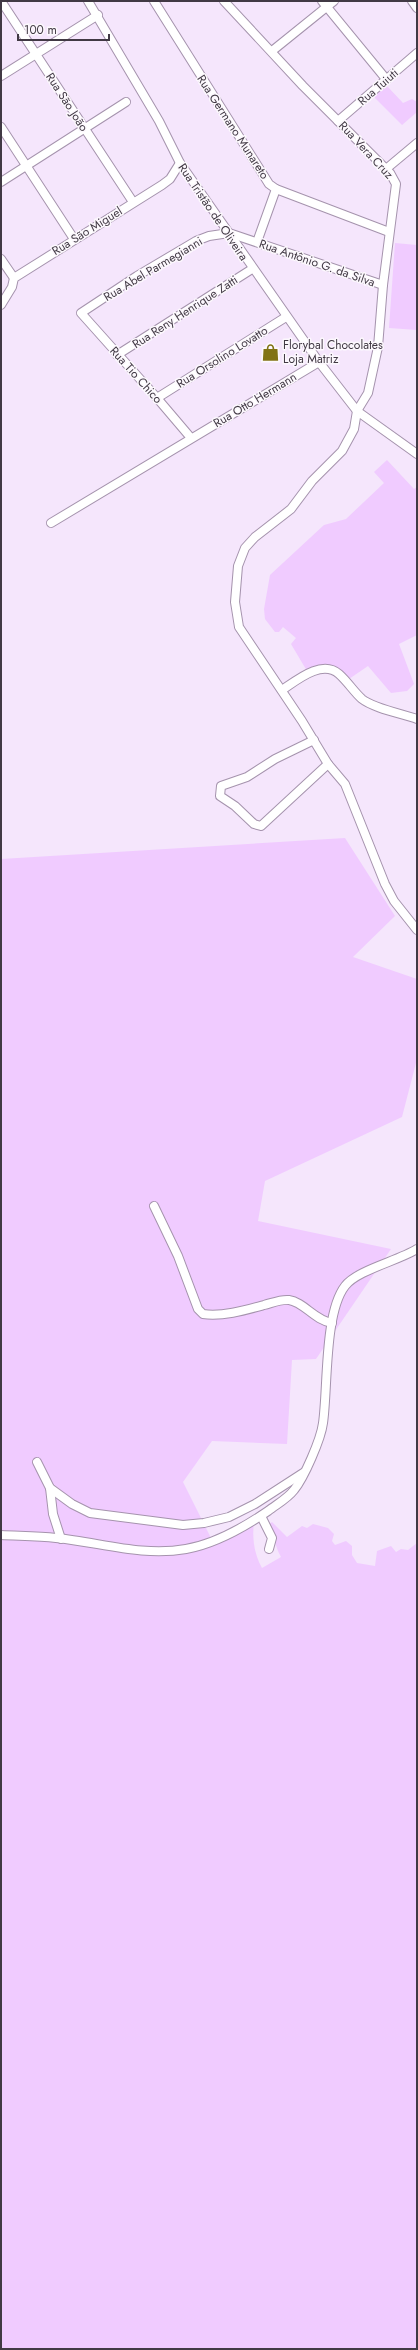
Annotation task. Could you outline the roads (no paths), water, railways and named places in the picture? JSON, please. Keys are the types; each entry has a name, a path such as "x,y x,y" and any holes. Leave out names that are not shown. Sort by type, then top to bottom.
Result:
{"street":[{"name":"Rua São João","path":"1,1 133,202"},
{"name":"Rua Tristão de Oliveira","path":"88,1 98,15 159,121 180,163 286,317 357,411 417,454"},
{"name":"Rua Germano Munareto","path":"154,1 264,178 276,189 389,232"},
{"name":"Rua Vera Cruz","path":"224,1 303,86 394,178 396,188 389,232 376,359 370,386 357,411 354,429 342,451 312,481 291,509 252,539 245,548 238,566 234,602 239,627 282,690 328,764 348,792 377,865 394,901 417,930"},
{"path":"272,51 324,4 334,1"},
{"path":"412,1 417,8"},
{"path":"324,4 386,79"},
{"path":"1,76 98,15"},
{"name":"Rua Tuiuti","path":"338,121 417,53"},
{"path":"1,182 126,102"},
{"path":"1,128 74,239"},
{"path":"386,169 417,143"},
{"name":"Rua São Miguel","path":"14,278 170,179 180,163"},
{"path":"257,242 276,189"},
{"name":"Rua Antônio G. da Silva","path":"229,233 383,285"},
{"name":"Rua Abel Parmegianni","path":"81,313 137,276 196,241 209,236 229,233"},
{"path":"1,258 14,278 12,287 1,305"},
{"name":"Rua Reny Henrique Zatti","path":"117,355 252,269"},
{"name":"Rua Tio Chico","path":"81,313 117,355 158,398 191,438"},
{"name":"Rua Orsolino Lovatto","path":"158,398 286,317"},
{"name":"Rua Otto Hermann","path":"51,523 320,362"},
{"path":"282,690 312,672 321,669 330,670 341,675 366,702 417,719"},
{"path":"314,740 275,759 247,777 221,786 220,796 235,806 254,824 261,826 328,764"},
{"path":"154,1206 178,1256 198,1309 203,1314 212,1315 243,1310 288,1300 300,1305 315,1316 332,1323"},
{"path":"1,1535 61,1539 142,1551 186,1549 223,1537 261,1516 294,1490 305,1472 323,1425 332,1323 338,1298 348,1283 359,1275 400,1259 417,1249"},
{"path":"37,1462 50,1488 53,1514 61,1539"},
{"path":"50,1488 72,1504 90,1513 190,1524 204,1524 241,1512 305,1472"},
{"path":"261,1516 272,1538 270,1549"}],"place":[{"name":"Florybal Chocolates Loja Matriz","path":"270,352"}]}
